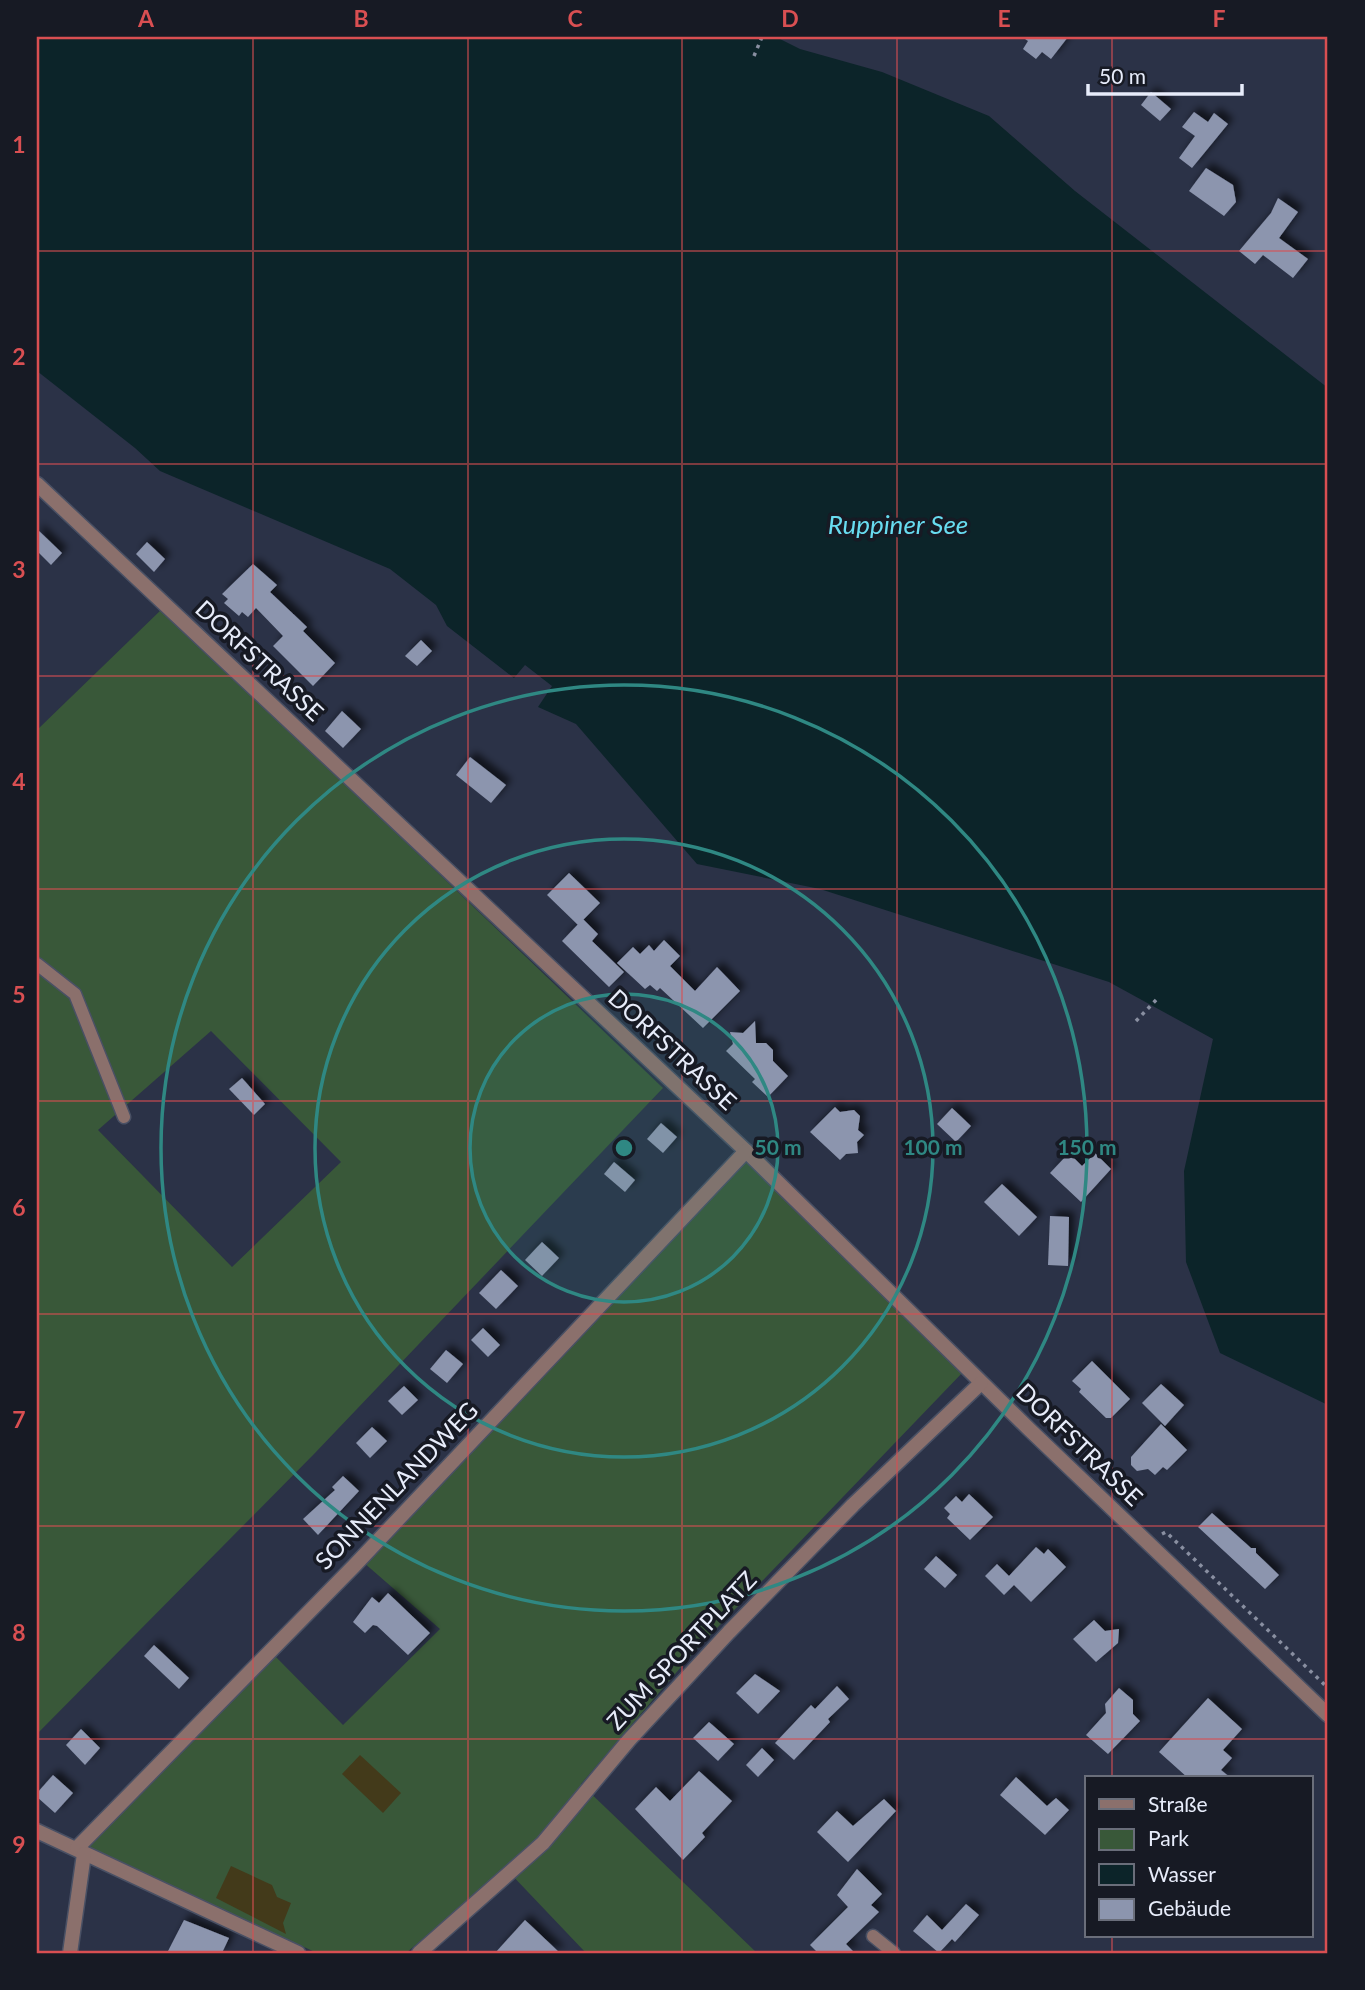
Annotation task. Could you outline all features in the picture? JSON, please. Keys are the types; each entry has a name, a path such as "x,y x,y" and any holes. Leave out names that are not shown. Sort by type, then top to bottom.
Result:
{"street":[{"name":"DORFSTRASSE","path":"37,484 746,1151 981,1383 1328,1715"},
{"name":"SONNENLANDWEG","path":"81,1851 746,1151"},
{"name":"ZUM SPORTPLATZ","path":"419,1953 543,1843 629,1740 729,1632 853,1505 981,1383"},
{"path":"37,1830 298,1953"},
{"path":"70,1953 81,1851"}],"lane":[{"path":"37,964 75,994 124,1117"},
{"path":"873,1936 894,1953"}],"path":[{"path":"754,56 762,37"},
{"path":"1136,1021 1158,998"}],"green space":[{"path":"162,609 663,1088 315,1453 37,1734 37,730","holes":["211,1031 341,1162 232,1267 98,1130"]},
{"path":"747,1153 964,1371 693,1653 581,1784 757,1953 586,1953 506,1869 406,1953 317,1953 88,1848 274,1655 343,1725 440,1629 363,1562"}],"sand":[{"path":"360,1755 401,1793 383,1813 342,1774"},
{"path":"231,1866 272,1885 277,1897 291,1903 283,1923 286,1934 216,1898"}],"water":[{"name":"Ruppiner See","path":"37,37 776,37 800,49 882,72 989,116 1075,191 1328,388 1328,1405 1220,1353 1186,1262 1184,1171 1213,1039 1109,982 820,889 697,864 576,724 538,707 552,686 525,665 514,678 447,626 436,605 390,569 160,471 37,371"}],"building":[{"path":"1022,37 1068,37 1051,59 1042,52 1036,59 1023,49 1028,41"},
{"path":"1151,92 1171,109 1160,121 1141,105"},
{"path":"1194,112 1208,122 1214,113 1228,124 1192,168 1179,158 1195,136 1182,127"},
{"path":"1206,168 1233,185 1236,202 1224,216 1189,191"},
{"path":"1278,198 1298,212 1279,238 1308,259 1293,278 1263,255 1255,264 1239,251 1271,213"},
{"path":"37,529 62,553 51,565 37,551"},
{"path":"147,542 165,559 154,572 136,554"},
{"path":"253,564 277,585 270,592 307,627 303,631 335,663 313,686 273,646 283,636 256,608 248,617 242,612 239,616 224,603 228,599 222,594"},
{"path":"421,640 432,651 417,666 405,656"},
{"path":"342,711 361,729 343,748 325,731"},
{"path":"470,757 506,785 491,803 456,775"},
{"path":"569,873 600,903 578,925 547,895"},
{"path":"583,919 598,934 592,941 624,972 609,987 562,941"},
{"path":"664,940 680,956 670,966 695,991 717,967 740,991 703,1028 660,988 657,991 650,985 645,989 617,963 633,947 640,954 649,945 654,951"},
{"path":"755,1021 756,1043 766,1043 773,1050 773,1061 788,1076 768,1097 752,1082 755,1079 726,1051 733,1044 730,1032 743,1033"},
{"path":"242,1078 265,1104 254,1115 229,1089"},
{"path":"835,1107 840,1112 854,1110 860,1116 858,1130 864,1135 857,1142 858,1153 846,1154 840,1160 810,1132"},
{"path":"952,1108 971,1126 956,1142 937,1124"},
{"path":"661,1123 677,1137 663,1153 647,1139"},
{"path":"1069,1153 1082,1166 1095,1153 1111,1169 1081,1202 1050,1173"},
{"path":"614,1162 635,1180 625,1192 604,1174"},
{"path":"1002,1184 1037,1217 1019,1236 984,1202"},
{"path":"1050,1216 1069,1217 1068,1266 1048,1265"},
{"path":"542,1242 559,1258 542,1276 525,1260"},
{"path":"501,1270 518,1286 496,1309 479,1293"},
{"path":"483,1328 500,1345 488,1357 471,1340"},
{"path":"446,1350 463,1364 447,1383 430,1369"},
{"path":"1092,1361 1130,1399 1111,1418 1106,1418 1079,1392 1081,1389 1072,1381"},
{"path":"1161,1384 1184,1405 1165,1426 1142,1403"},
{"path":"404,1386 418,1400 402,1415 388,1401"},
{"path":"1161,1424 1187,1450 1167,1470 1163,1467 1155,1475 1148,1469 1137,1471 1131,1465 1131,1457"},
{"path":"372,1427 387,1441 370,1458 356,1443"},
{"path":"343,1476 359,1491 318,1535 303,1519 335,1490 332,1487"},
{"path":"969,1494 993,1517 970,1540 947,1518 950,1514 944,1508 956,1496 962,1502"},
{"path":"1212,1513 1251,1548 1256,1548 1256,1553 1279,1575 1265,1589 1198,1527"},
{"path":"1036,1547 1044,1554 1048,1549 1066,1567 1031,1602 1014,1585 1004,1595 985,1576 997,1564 1009,1576"},
{"path":"936,1556 957,1575 945,1588 924,1569"},
{"path":"388,1593 430,1633 408,1655 377,1626 373,1625 365,1633 353,1622 372,1597 379,1603"},
{"path":"1094,1620 1105,1631 1119,1629 1118,1643 1096,1662 1073,1639"},
{"path":"154,1645 189,1678 179,1689 144,1656"},
{"path":"755,1674 780,1691 758,1714 736,1693"},
{"path":"837,1686 849,1699 828,1719 830,1722 794,1760 775,1743 811,1705 815,1709"},
{"path":"1119,1688 1133,1700 1133,1714 1140,1721 1108,1754 1086,1735 1106,1713 1105,1704"},
{"path":"1208,1698 1242,1729 1223,1750 1232,1758 1221,1770 1228,1776 1186,1776 1159,1752"},
{"path":"709,1722 734,1744 718,1761 693,1738"},
{"path":"81,1729 100,1748 85,1765 66,1745"},
{"path":"762,1748 774,1760 758,1777 746,1765"},
{"path":"699,1771 732,1801 702,1833 705,1837 683,1860 635,1809 656,1787 670,1801"},
{"path":"53,1775 73,1793 55,1813 37,1797 37,1793"},
{"path":"1016,1777 1047,1806 1056,1798 1069,1810 1045,1835 1000,1795"},
{"path":"884,1799 896,1811 848,1862 817,1832 837,1811 853,1826"},
{"path":"857,1869 882,1894 871,1905 879,1912 846,1944 855,1953 818,1953 810,1945 848,1907 837,1895"},
{"path":"966,1904 979,1915 955,1942 952,1939 939,1953 913,1931 927,1915 942,1930"},
{"path":"184,1920 229,1938 222,1953 167,1953"},
{"path":"525,1920 560,1953 495,1953"}]}
